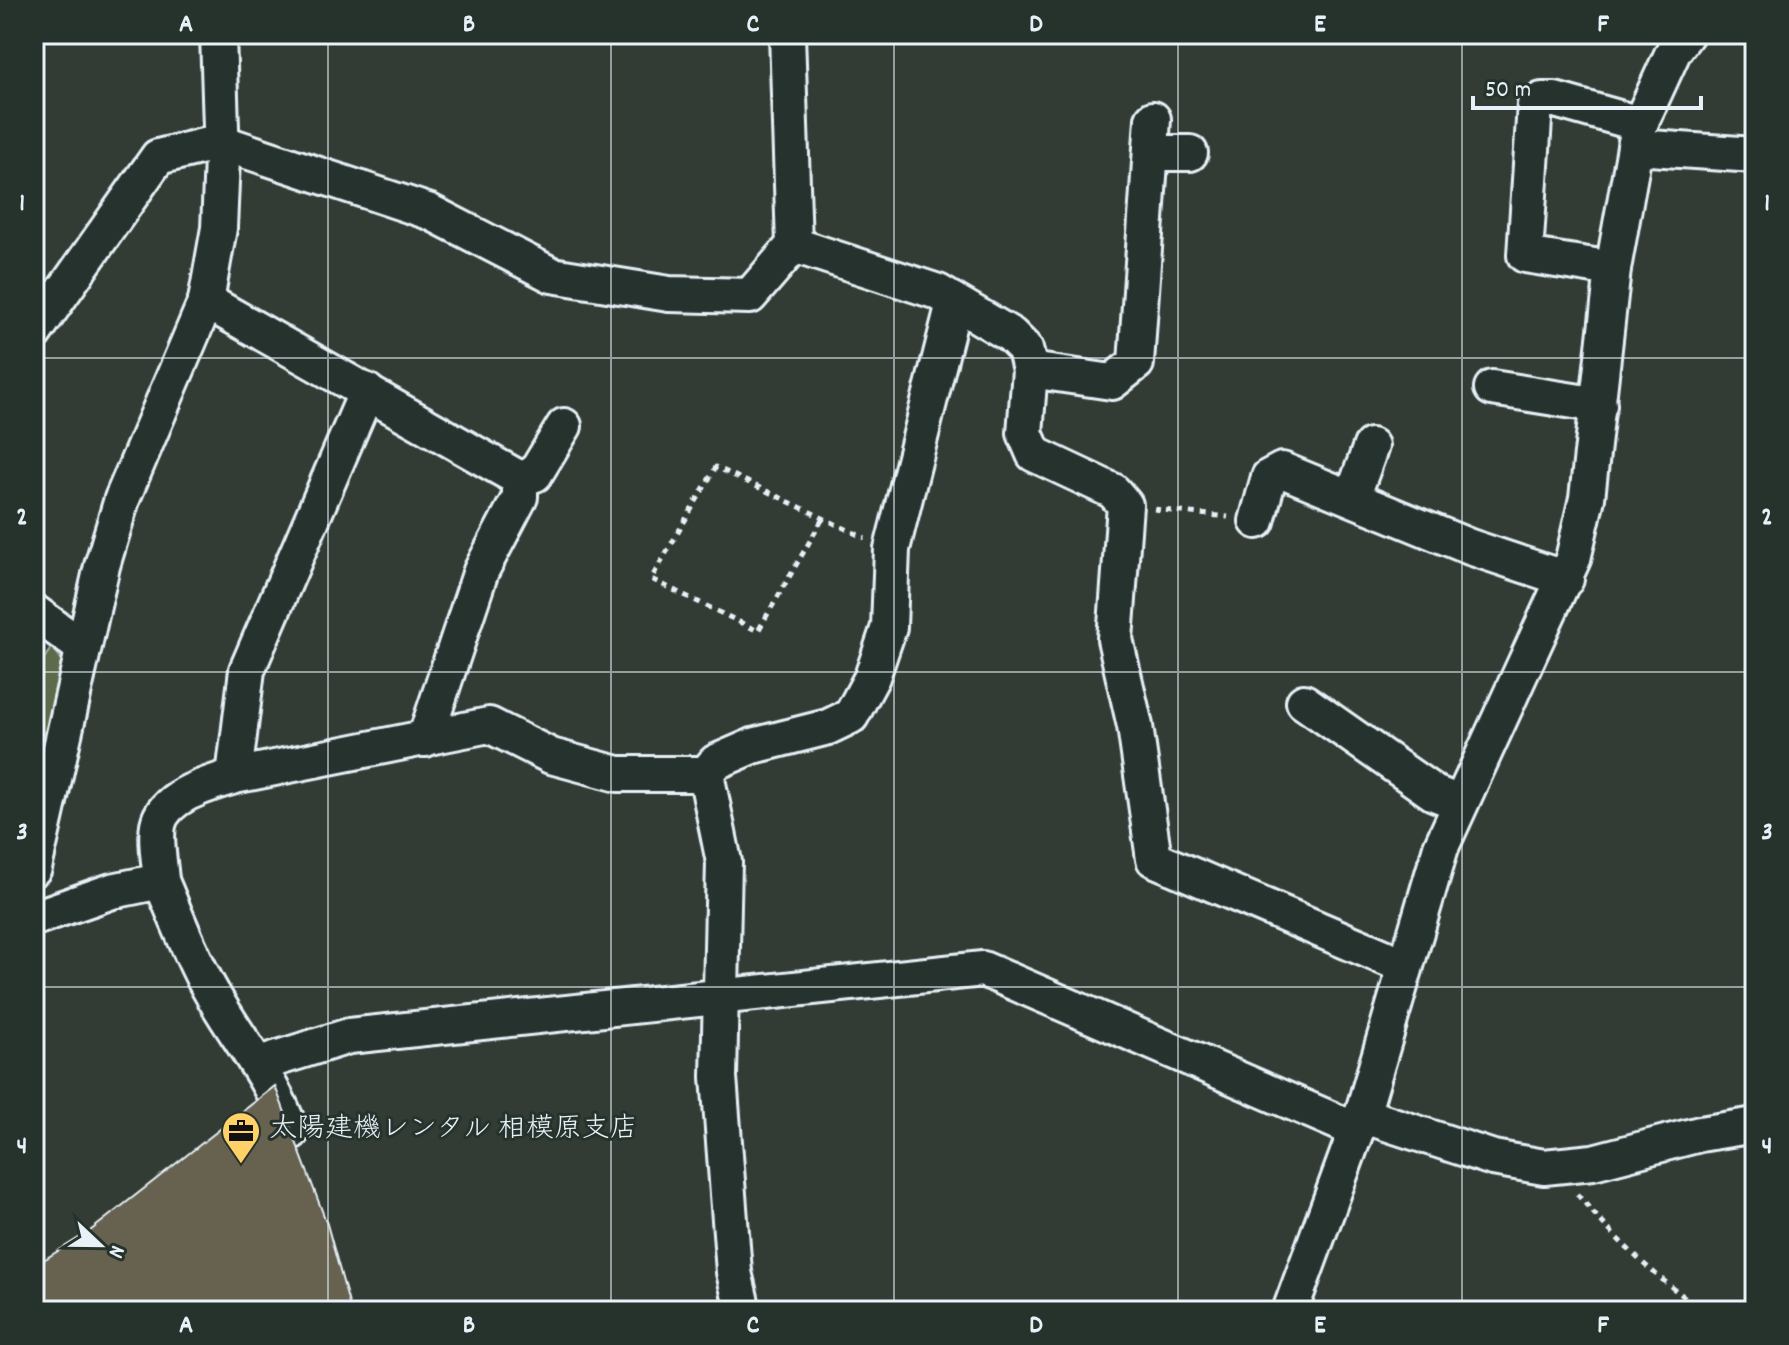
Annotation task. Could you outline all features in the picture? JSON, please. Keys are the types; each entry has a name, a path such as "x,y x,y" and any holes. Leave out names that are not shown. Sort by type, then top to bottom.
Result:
{"street":[{"path":"34,864 82,647 122,499 206,301 219,228 218,34"},
{"path":"34,333 158,157 220,142 430,212 552,275 634,290 750,296 794,245 787,34"},
{"path":"1290,1311 1359,1122 1436,861 1460,803 1566,579 1587,498 1613,269 1637,136 1674,50 1686,34"},
{"path":"1613,269 1525,255 1535,105 1542,100 1555,100 1637,136 1755,155"},
{"path":"1030,370 1112,382 1136,363 1153,119"},
{"path":"1153,153 1190,153"},
{"path":"794,245 938,292 1011,335 1025,349 1030,370 1025,433 1034,454 1113,491 1125,505 1115,639 1135,726 1154,859 1405,966"},
{"path":"206,301 520,479 535,474 564,426"},
{"path":"706,774 716,762 753,746 828,727 851,716 872,677 889,627 892,549 954,303"},
{"path":"1492,388 1599,405"},
{"path":"234,776 247,670 367,391"},
{"path":"1352,498 1371,446"},
{"path":"1257,521 1269,477 1282,470 1470,547 1566,579"},
{"path":"425,739 481,571 520,497 520,479"},
{"path":"34,612 82,647"},
{"path":"1304,702 1434,793 1460,803"},
{"path":"301,1160 281,1104 259,1064 208,987 161,881 158,824 167,806 202,786 234,776 489,725 551,756 618,774 706,774"},
{"path":"706,774 724,862 719,998 721,1107 734,1272 743,1311"},
{"path":"34,918 112,891 161,881"},
{"path":"259,1064 349,1036 983,969 1359,1122 1493,1158 1553,1166 1593,1162 1700,1134 1755,1125"}],"path":[{"path":"822,520 758,631 651,579 716,467 822,520 892,549"},
{"path":"1125,505 1257,521"},
{"path":"1553,1166 1612,1236 1676,1292 1705,1311"}],"green space":[{"path":"52,647 62,660 36,783 34,673"}],"building":[{"name":"太陽建機レンタル 相模原支店","path":"275,1086 327,1224 351,1311 46,1311 42,1261 90,1231"}],"place":[{"name":"太陽建機レンタル 相模原支店","path":"241,1165"}]}
